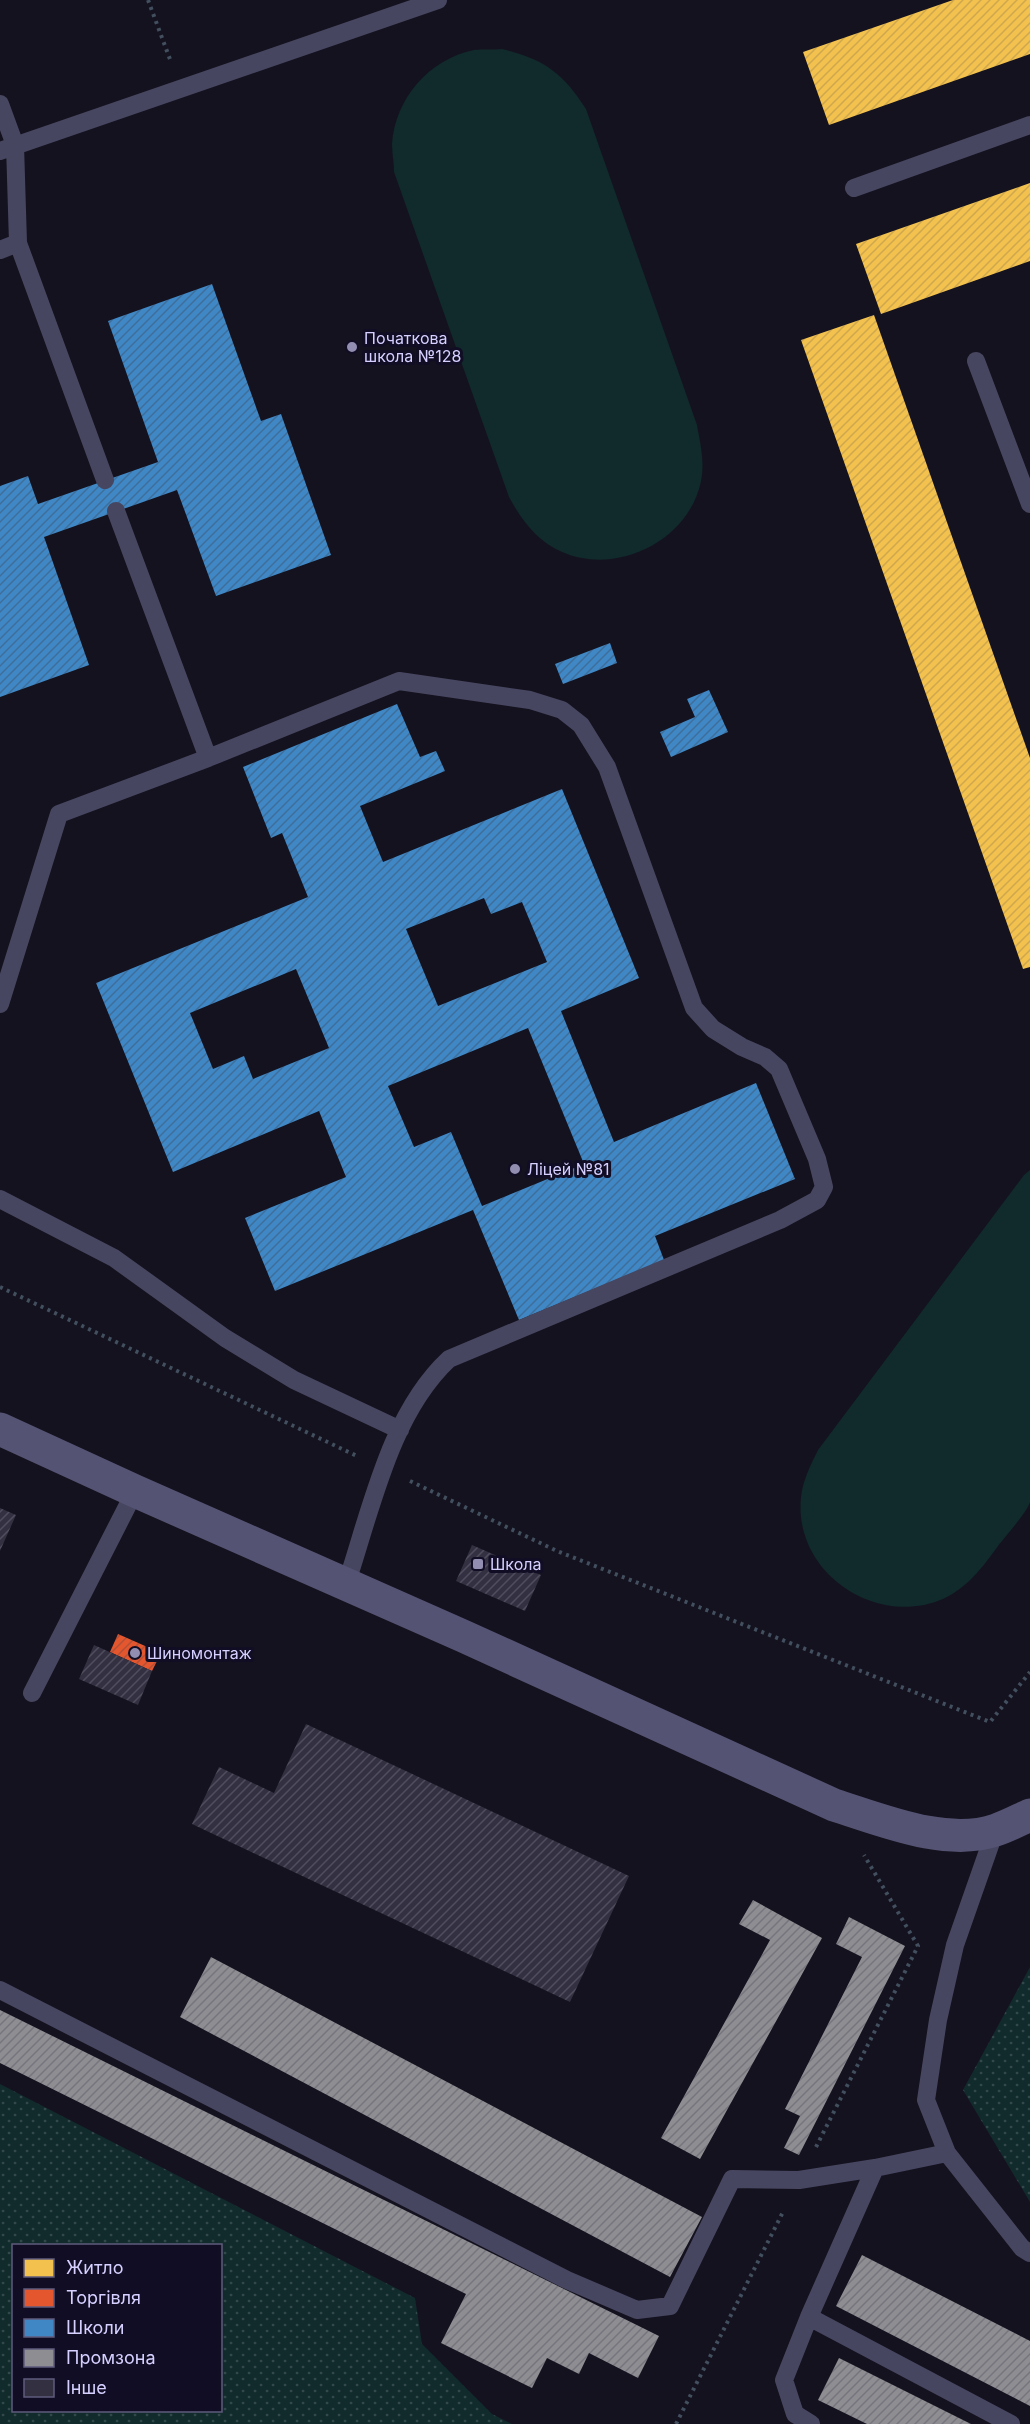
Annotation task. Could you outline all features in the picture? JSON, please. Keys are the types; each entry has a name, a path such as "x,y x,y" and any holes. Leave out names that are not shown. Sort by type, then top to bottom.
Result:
{"street":[{"path":"0,1429 834,1805 898,1825 952,1836 995,1831 1030,1815"}],"lane":[{"path":"8,148 438,0"},
{"path":"0,104 8,148 18,243 105,480"},
{"path":"854,188 1030,124"},
{"path":"0,250 18,243"},
{"path":"976,361 1030,504"},
{"path":"116,512 208,758"},
{"path":"0,1004 59,814 208,758 399,681 530,700 562,710 581,725 607,767 694,1008 713,1029 742,1047 765,1057 779,1069 817,1159 824,1187 817,1200 780,1220 449,1359 433,1374 413,1402 400,1430 384,1469 346,1585"},
{"path":"0,1199 114,1258 225,1338 294,1380 400,1430"},
{"path":"32,1693 135,1491"},
{"path":"995,1831 955,1946 938,2020 926,2100 947,2152 1022,2248 1030,2253"},
{"path":"0,1990 567,2280 637,2310 670,2306 732,2180 799,2180 874,2168 947,2152"},
{"path":"811,2424 795,2414 784,2380 874,2168"},
{"path":"809,2317 1011,2424"}],"path":[{"path":"148,0 181,88"},
{"path":"0,1287 556,1551 990,1722 1030,1672"},
{"path":"676,2424 918,1946 834,1805"}],"green space":[{"path":"502,49 530,58 551,69 578,96 586,109 697,425 702,475 696,497 685,517 669,534 629,555 607,559 584,558 562,552 538,536 514,506 394,172 392,144 395,127 407,97 417,84 443,62 458,55 474,50"},
{"path":"1030,1170 1030,1502 1021,1518 980,1569 952,1594 943,1599 917,1606 891,1606 866,1599 843,1587 824,1570 810,1549 802,1524 801,1497 807,1473 818,1450"},
{"path":"1030,1967 1030,2202 963,2090"},
{"path":"0,2084 415,2298 422,2344 492,2414 512,2424 0,2424"}],"building: Житло":[{"path":"953,0 1030,0 1030,54 829,125 803,52"},
{"path":"1030,183 1030,261 881,314 856,244"},
{"path":"874,315 1030,758 1030,967 1023,969 801,340"}],"building: Торгівля":[{"name":"Шиномонтаж","path":"118,1634 161,1653 152,1671 110,1652"}],"building: Школи":[{"path":"212,284 261,421 281,414 331,555 216,596 177,490 44,537 89,665 0,697 0,486 28,476 38,504 158,462 108,321"},
{"path":"610,643 617,663 563,684 555,664"},
{"path":"709,690 728,732 671,757 660,732 695,717 687,699"},
{"path":"397,704 420,757 436,751 445,771 360,806 383,862 562,789 639,978 561,1011 614,1142 756,1083 795,1179 655,1236 664,1260 519,1320 473,1210 275,1291 245,1218 346,1177 319,1111 173,1172 96,983 308,897 282,833 271,838 243,767","holes":["484,898 491,914 522,902 547,962 438,1006 406,929","296,969 329,1048 253,1079 244,1056 213,1069 190,1013","528,1028 584,1164 482,1206 451,1132 414,1147 388,1086"]}],"building: Промзона":[{"path":"753,1900 822,1938 700,2159 661,2138 770,1940 739,1924"},
{"path":"849,1917 905,1946 799,2155 784,2148 800,2116 785,2109 862,1957 836,1944"},
{"path":"211,1957 702,2217 670,2277 180,2017"},
{"path":"0,2010 659,2336 638,2378 589,2353 579,2374 547,2358 532,2388 441,2343 466,2294 0,2063"},
{"path":"862,2255 1030,2341 1030,2406 836,2306"},
{"path":"839,2358 971,2424 867,2424 818,2400"}],"building: Інше":[{"path":"0,1508 16,1515 0,1551"},
{"path":"472,1545 541,1575 525,1611 456,1581"},
{"path":"94,1645 152,1671 138,1705 79,1679"},
{"path":"306,1724 629,1876 570,2002 192,1824 219,1767 274,1793"}],"place":[{"name":"Початкова школа №128","path":"352,347"},
{"name":"Ліцей №81","path":"515,1169"},
{"name":"Школа","path":"478,1564"},
{"name":"Шиномонтаж","path":"135,1653"}]}
